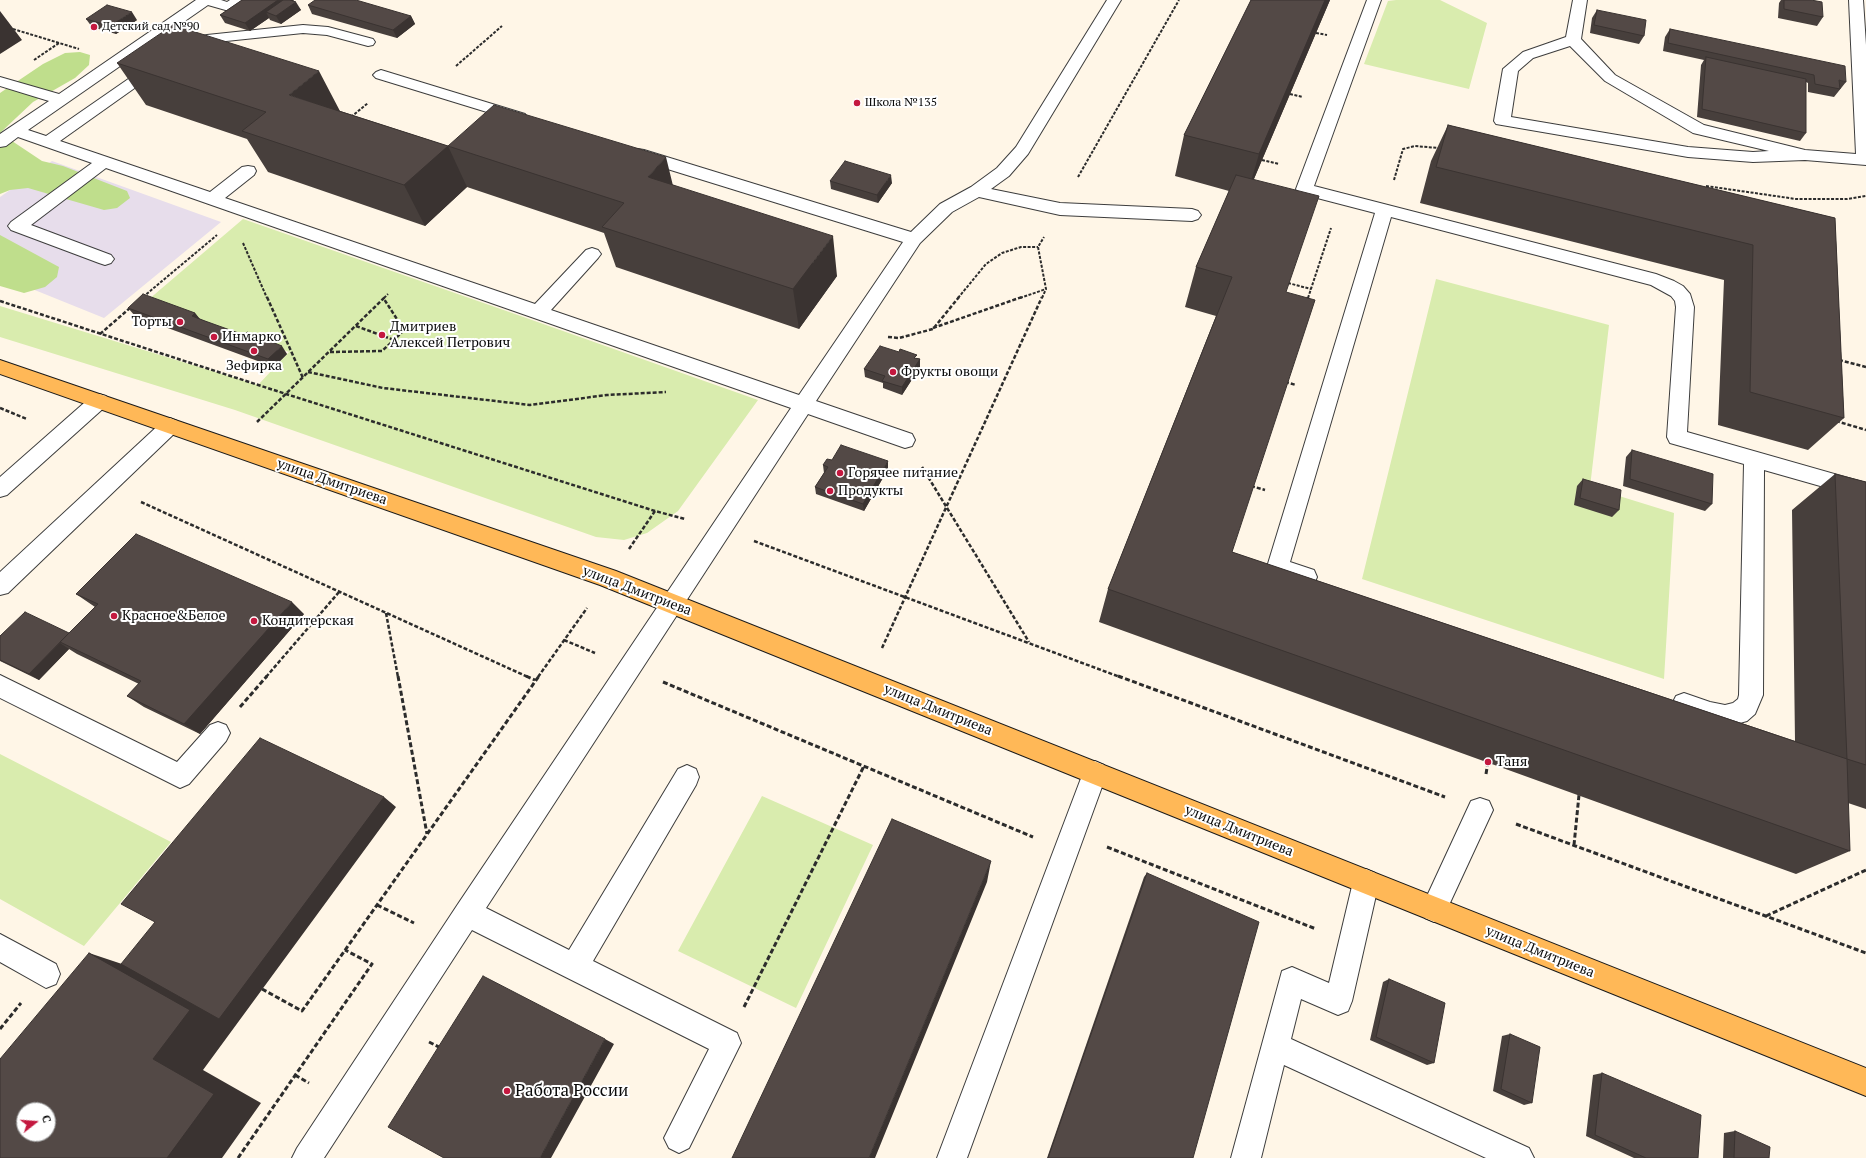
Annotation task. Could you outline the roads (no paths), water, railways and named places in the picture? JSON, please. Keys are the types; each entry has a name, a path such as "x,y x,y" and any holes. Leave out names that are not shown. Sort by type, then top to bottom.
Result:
{"main road":[{"name":"улица Дмитриева","path":"0,367 608,578 1866,1082"}],"street":[{"path":"0,142 206,0 230,7 240,0"},
{"path":"308,1158 670,603 914,239 946,208 977,191 1003,172 1022,150 1114,0"},
{"path":"1374,0 1304,190 1656,280 1668,285 1684,299 1685,307 1677,437 1866,491"},
{"path":"1572,40 1580,0"},
{"path":"1572,40 1528,55 1511,69 1502,121 1688,152 1753,157 1805,155 1866,160 1856,0"},
{"path":"48,142 191,42 224,36 303,29 328,31 368,42"},
{"path":"159,32 191,42"},
{"path":"1572,40 1610,78 1699,129 1805,155"},
{"path":"381,75 534,122"},
{"path":"1,81 61,100"},
{"path":"16,131 212,200 239,216 414,270 904,440"},
{"path":"626,150 914,239"},
{"path":"104,162 17,226 105,259"},
{"path":"212,200 248,171"},
{"path":"977,191 1060,209 1192,215"},
{"path":"1323,583 1278,568 1385,210"},
{"path":"538,313 592,254"},
{"path":"0,489 99,401"},
{"path":"0,586 170,426"},
{"path":"1664,698 1710,713 1725,716 1739,713 1747,706 1751,695 1754,459"},
{"path":"0,686 180,776 218,733"},
{"path":"952,1158 1095,773"},
{"path":"574,966 686,777"},
{"path":"1434,910 1480,810"},
{"path":"1246,1158 1292,981 1338,1001 1366,882"},
{"path":"467,913 727,1042 679,1138"},
{"path":"0,947 46,974"},
{"path":"1275,1046 1519,1158"}],"place":[{"name":"Детский сад №90","path":"94,27"},
{"name":"Школа №135","path":"857,103"},
{"name":"Торты","path":"180,322"},
{"name":"Дмитриев Алексей Петрович","path":"382,335"},
{"name":"Инмарко","path":"214,337"},
{"name":"Зефирка","path":"254,351"},
{"name":"Фрукты овощи","path":"893,372"},
{"name":"Горячее питание","path":"840,473"},
{"name":"Продукты","path":"830,491"},
{"name":"Красное&Белое","path":"114,616"},
{"name":"Кондитерская","path":"254,621"},
{"name":"Таня","path":"1488,762"},
{"name":"Работа России","path":"507,1091"}]}
